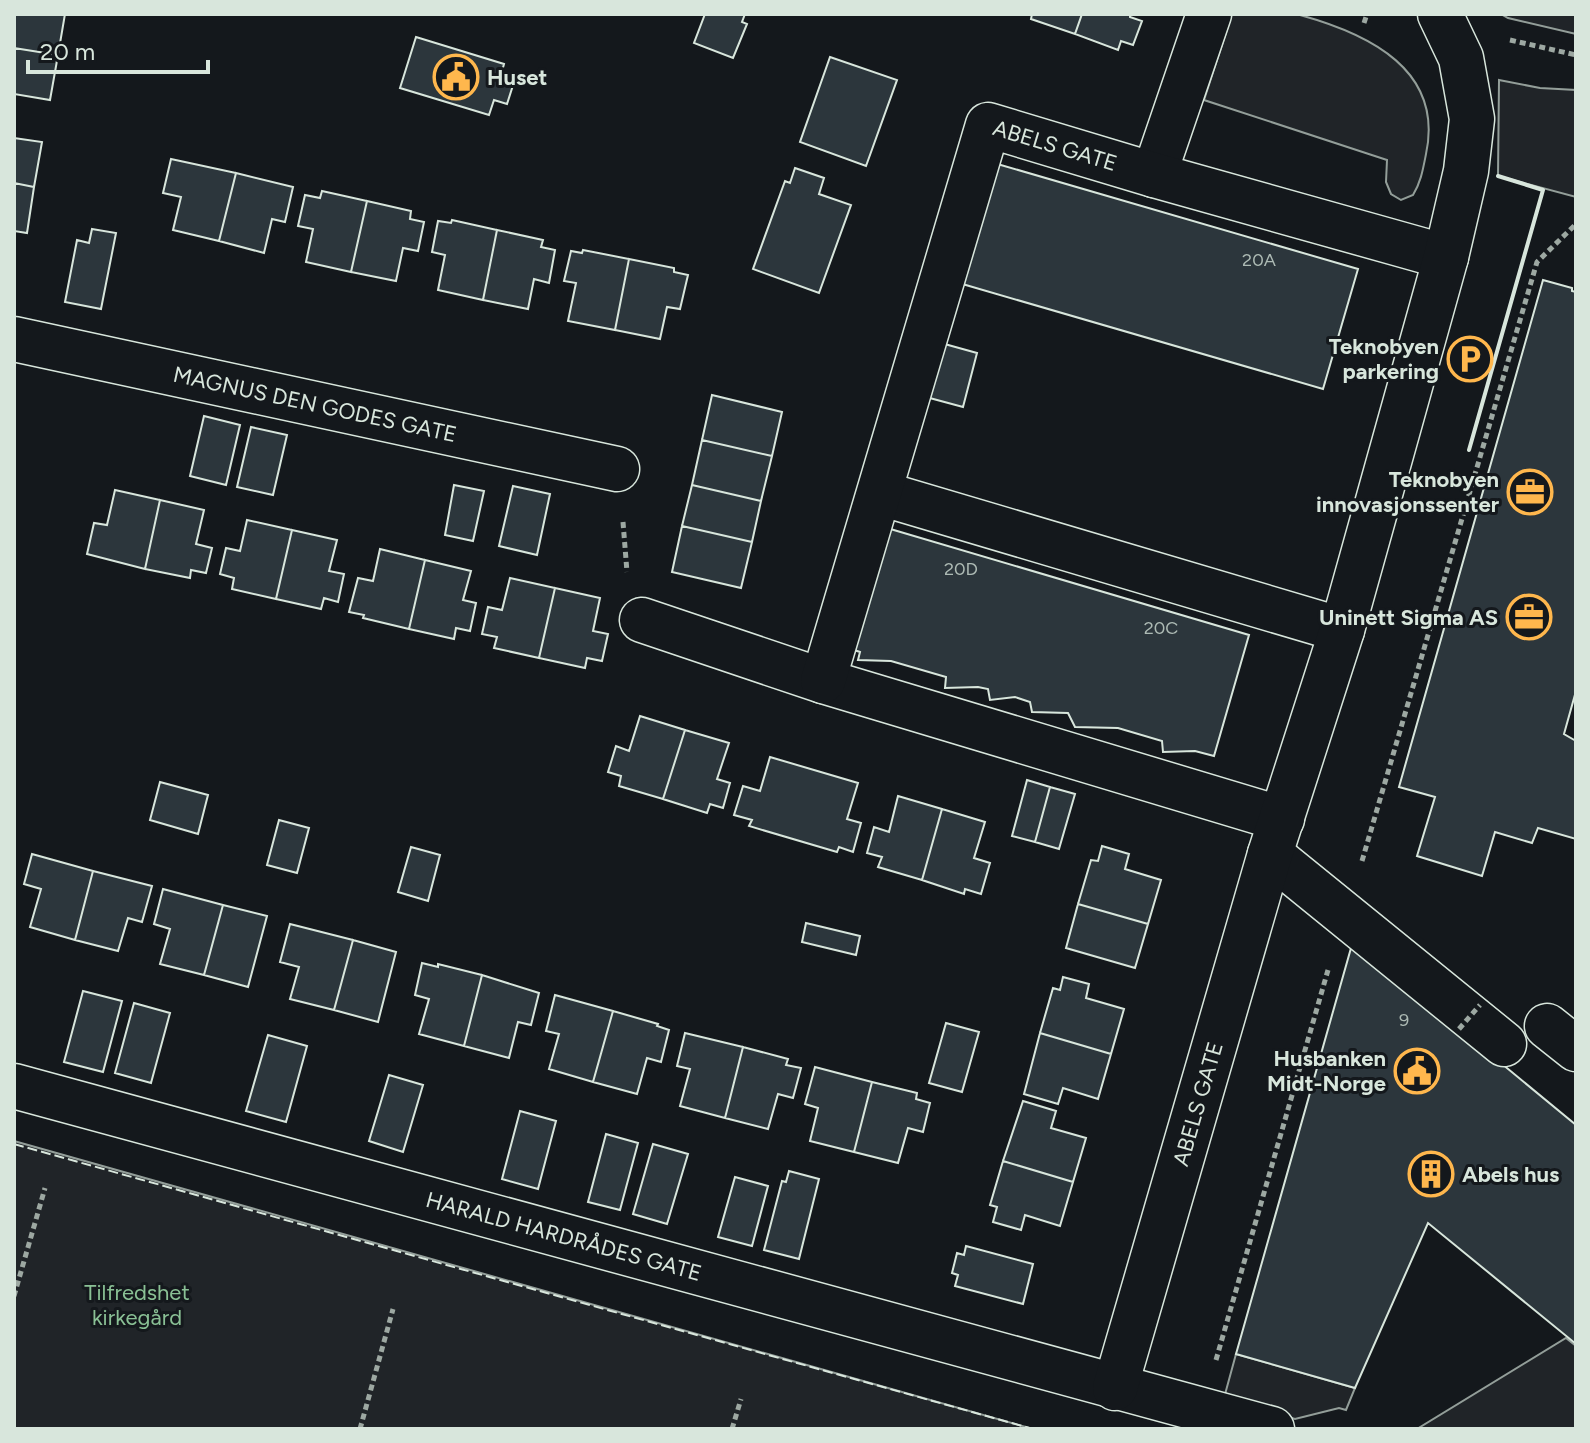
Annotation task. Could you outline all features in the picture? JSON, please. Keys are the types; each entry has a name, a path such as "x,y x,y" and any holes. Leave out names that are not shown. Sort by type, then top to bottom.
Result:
{"street":[{"path":"1154,175 1209,14"},
{"name":"ABELS GATE","path":"1115,1388 1276,836 1342,630 1446,257 1466,171 1472,119 1461,58 1440,14"},
{"name":"ABELS GATE","path":"823,681 988,125 1446,257"},
{"name":"MAGNUS DEN GODES GATE","path":"14,339 617,469"},
{"path":"880,493 1342,630"},
{"path":"642,620 1276,836 1344,913 1504,1044"},
{"name":"HARALD HARDRÅDES GATE","path":"14,1086 1272,1429"}],"path":[{"path":"1364,23 1367,14"},
{"path":"1201,1410 1537,262 1576,224"},
{"path":"617,469 630,603 642,620"},
{"path":"1459,1029 1480,1005"},
{"path":"14,1296 45,1188"},
{"path":"360,1429 393,1309"},
{"path":"732,1429 741,1399"}],"green space":[{"path":"1275,12 1300,15 1351,33 1396,60 1412,78 1424,100 1429,125 1423,170 1413,195 1401,200 1391,194 1386,182 1387,160 1204,100 1232,14"},
{"path":"1501,14 1576,14 1576,34 1508,18"},
{"path":"1499,80 1540,88 1576,90 1576,197 1498,176"},
{"name":"Tilfredshet kirkegård","path":"14,1141 1033,1429 14,1429"},
{"path":"1566,1338 1576,1346 1576,1429 1417,1429"},
{"path":"1236,1354 1355,1388 1346,1410 1339,1408 1295,1419 1224,1398"}],"building":[{"path":"14,14 65,14 58,55 14,48"},
{"path":"705,14 745,14 742,22 747,24 733,58 694,43"},
{"path":"1032,14 1082,14 1075,34 1031,19"},
{"path":"1082,14 1130,14 1130,17 1142,21 1133,45 1121,41 1118,50 1075,34"},
{"name":"Huset","path":"416,37 504,64 501,75 515,79 507,104 494,100 489,115 400,88"},
{"path":"14,48 58,55 50,100 14,94"},
{"path":"830,57 897,80 866,166 800,142"},
{"path":"14,138 42,142 34,187 14,183"},
{"path":"171,159 236,173 219,241 173,230 181,197 163,193"},
{"path":"994,163 1358,269 1323,389 959,283"},
{"path":"795,168 824,178 819,194 851,205 819,293 753,269 785,181 790,183"},
{"path":"236,173 293,187 285,222 272,219 264,253 219,241"},
{"path":"14,183 34,187 27,233 14,231"},
{"path":"322,191 367,201 351,272 306,262 313,229 298,226 305,195 320,198"},
{"path":"367,201 411,211 410,219 424,222 418,251 403,248 396,281 351,272"},
{"path":"452,220 497,230 483,300 438,290 445,255 432,252 438,221 451,223"},
{"path":"92,229 116,233 101,309 65,302 77,240 89,243"},
{"path":"497,230 543,240 541,247 555,250 549,283 534,279 528,309 483,300"},
{"path":"583,250 629,259 615,330 568,321 576,283 564,281 571,251 582,253"},
{"path":"629,259 674,268 674,272 688,275 680,309 667,307 660,339 615,330"},
{"name":"Teknobyen innovasjonssenter","path":"1543,280 1576,292 1576,691 1564,734 1576,741 1576,839 1538,828 1532,843 1495,832 1482,876 1417,856 1435,797 1399,787"},
{"path":"941,343 977,353 963,407 926,397"},
{"path":"712,395 782,412 772,456 702,440"},
{"path":"204,416 240,425 226,485 190,476"},
{"path":"251,427 287,435 273,495 237,487"},
{"path":"702,440 772,456 761,501 692,485"},
{"path":"454,485 484,491 473,541 445,535"},
{"path":"692,485 761,501 752,542 682,526"},
{"path":"513,486 550,494 537,555 499,546"},
{"path":"115,490 160,500 145,569 87,554 94,523 107,525"},
{"path":"160,500 204,510 196,544 212,548 206,573 191,570 190,578 145,569"},
{"path":"247,520 292,530 276,599 232,589 234,578 220,574 226,548 240,551"},
{"path":"682,526 752,542 741,588 672,572"},
{"path":"887,528 1249,635 1214,756 1195,751 1163,752 1162,741 1118,728 1075,727 1068,713 1032,712 1030,702 1015,697 990,700 988,689 945,688 946,677 891,661 858,660 860,652 851,649"},
{"path":"292,530 337,540 329,571 344,574 338,602 324,598 321,609 276,599"},
{"path":"380,549 425,560 409,629 349,612 358,578 373,581"},
{"path":"425,560 471,571 463,600 476,603 470,631 456,628 454,639 409,629"},
{"path":"510,578 555,588 539,658 494,648 497,637 482,634 488,607 502,610"},
{"path":"555,588 600,598 593,631 608,634 602,661 587,658 585,668 539,658"},
{"path":"640,716 685,730 663,799 619,786 621,776 608,772 616,746 629,751"},
{"path":"685,730 729,743 717,779 730,783 723,808 710,804 707,813 663,799"},
{"path":"770,757 858,783 847,819 861,823 853,852 839,847 837,852 749,826 752,820 734,815 743,786 760,791"},
{"path":"1027,780 1050,787 1035,842 1012,836"},
{"path":"160,782 208,795 198,834 150,820"},
{"path":"1050,787 1075,794 1059,849 1035,842"},
{"path":"898,796 942,809 922,880 878,867 882,857 867,853 874,827 889,832"},
{"path":"942,809 985,822 974,858 990,863 981,894 965,889 964,894 922,880"},
{"path":"279,820 309,828 297,873 267,865"},
{"path":"1102,846 1129,854 1125,869 1161,880 1148,924 1078,904 1091,860 1098,861"},
{"path":"411,847 440,855 428,901 398,892"},
{"path":"32,854 93,871 75,940 30,927 41,889 24,884"},
{"path":"93,871 152,886 142,922 128,918 118,951 75,940"},
{"path":"163,889 223,905 204,975 160,964 170,929 154,924"},
{"path":"1078,904 1148,924 1135,968 1066,948"},
{"path":"223,905 267,916 248,987 204,975"},
{"path":"806,923 860,936 856,955 802,942"},
{"path":"290,924 353,940 334,1010 290,999 299,967 280,962"},
{"path":"353,940 396,952 378,1022 334,1010"},
{"name":"Abels hus","path":"1353,941 1576,1125 1576,1344 1428,1223 1355,1388 1236,1354"},
{"path":"422,963 482,975 464,1046 419,1034 429,999 415,995"},
{"path":"482,975 539,993 531,1025 518,1022 509,1058 464,1046"},
{"path":"1063,977 1089,984 1086,998 1124,1009 1111,1054 1040,1033 1053,988 1060,990"},
{"path":"83,991 122,1001 103,1072 64,1062"},
{"path":"555,995 613,1011 593,1082 549,1069 559,1034 546,1031"},
{"path":"134,1003 170,1013 151,1083 115,1073"},
{"path":"613,1011 669,1030 661,1062 647,1058 637,1094 593,1082"},
{"path":"946,1023 979,1032 962,1092 929,1083"},
{"path":"685,1033 743,1047 725,1118 680,1106 690,1069 677,1066"},
{"path":"1040,1033 1111,1054 1098,1099 1063,1088 1058,1104 1024,1094"},
{"path":"268,1035 307,1046 286,1122 246,1111"},
{"path":"743,1047 788,1059 786,1065 801,1068 793,1098 778,1094 768,1129 725,1118"},
{"path":"815,1067 872,1082 854,1152 810,1141 818,1108 805,1104"},
{"path":"389,1075 423,1085 403,1152 369,1141"},
{"path":"872,1082 917,1093 916,1099 930,1103 923,1132 908,1128 898,1163 854,1152"},
{"path":"1023,1101 1056,1111 1051,1128 1086,1138 1073,1182 1003,1161"},
{"path":"520,1111 556,1121 538,1189 502,1179"},
{"path":"606,1134 638,1143 620,1210 588,1202"},
{"path":"653,1144 688,1154 667,1224 633,1214"},
{"path":"1003,1161 1073,1182 1060,1226 1025,1215 1021,1230 993,1222 997,1207 990,1205"},
{"path":"789,1171 819,1179 799,1259 764,1250 782,1181 786,1182"},
{"path":"735,1177 768,1186 752,1246 718,1237"},
{"path":"966,1246 1033,1264 1023,1304 955,1286 958,1275 952,1273 957,1253 964,1255"}],"fence":[{"path":"14,1144 1033,1429"}],"wall":[{"path":"1469,450 1543,190 1498,176"}],"place":[{"name":"Huset","path":"456,77"},
{"name":"Teknobyen parkering","path":"1470,359"},
{"name":"Teknobyen innovasjonssenter","path":"1530,492"},
{"name":"Uninett Sigma AS","path":"1529,617"},
{"name":"Husbanken Midt-Norge","path":"1417,1071"},
{"name":"Abels hus","path":"1431,1174"}]}
